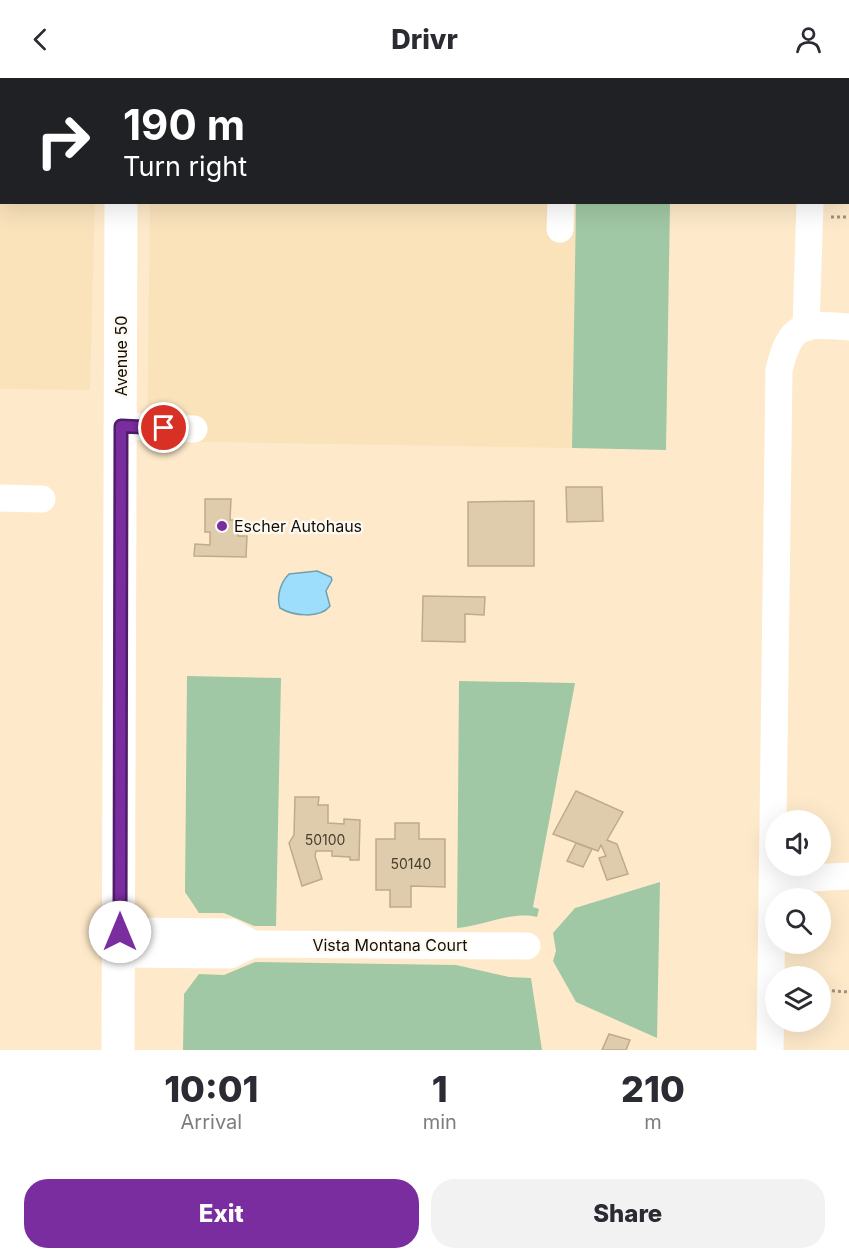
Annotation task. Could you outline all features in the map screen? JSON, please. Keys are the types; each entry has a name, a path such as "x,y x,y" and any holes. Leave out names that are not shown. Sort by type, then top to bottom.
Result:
{"main road":[{"name":"Avenue 50","path":"118,1050 122,204"}],"street":[{"path":"560,229 561,204"},
{"path":"807,328 815,218"},
{"path":"770,1050 779,370 785,344 795,332 815,325 849,327"},
{"path":"121,426 194,429"},
{"path":"0,498 42,499"},
{"path":"774,880 849,876"},
{"name":"Vista Montana Court","path":"119,943 207,943 230,955 253,944 527,946"}],"path":[{"path":"815,218 849,217"},
{"path":"831,991 849,992"}],"shaded area":[{"path":"0,204 95,204 90,390 0,389"},
{"path":"150,204 576,204 572,448 147,441"}],"green space":[{"path":"576,204 670,204 666,450 572,448"},
{"path":"187,676 281,678 276,926 254,926 224,913 199,913 185,892"},
{"path":"459,681 575,683 533,907 539,909 537,917 507,917 457,928"},
{"path":"660,882 657,1038 576,1002 553,961 556,951 553,933 575,908"},
{"path":"255,962 456,965 509,977 531,978 542,1050 183,1050 184,994 199,974 224,975"}],"water":[{"path":"317,571 331,577 332,580 326,591 330,606 326,610 306,615 280,608 280,589 289,574"}],"building":[{"path":"566,487 602,487 603,521 567,522"},
{"name":"Escher Autohaus","path":"205,499 231,499 230,520 239,520 238,536 247,536 246,557 194,556 195,544 210,545 210,532 205,532"},
{"path":"534,501 534,566 468,566 468,502"},
{"path":"423,596 485,597 484,615 465,614 465,642 422,641"},
{"path":"576,791 623,812 607,840 617,844 628,874 607,880 599,858 606,856 601,845 598,851 553,834"},
{"path":"295,797 319,797 318,805 328,805 328,823 344,824 344,819 360,820 359,860 332,856 332,851 316,851 315,856 322,879 302,886 289,843 294,835"},
{"path":"395,823 419,823 419,839 445,839 445,887 411,886 411,907 390,907 390,890 376,890 376,839 395,839"},
{"path":"576,843 592,849 583,867 567,861"},
{"path":"609,1034 630,1040 626,1050 602,1050"}],"place":[{"name":"Escher Autohaus","path":"222,526"}],"route":[{"path":"120,932 121,426 164,428"}]}
